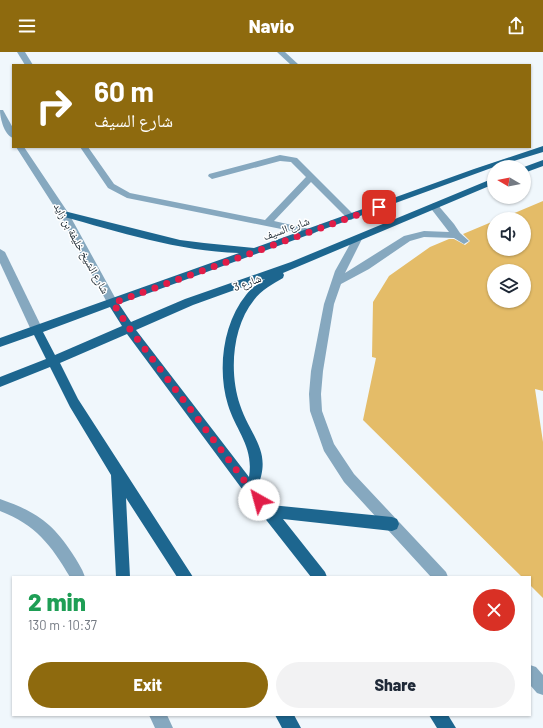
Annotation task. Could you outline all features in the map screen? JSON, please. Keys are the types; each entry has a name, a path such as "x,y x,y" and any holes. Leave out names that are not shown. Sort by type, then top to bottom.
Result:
{"main road":[{"name":"شارع السيف","path":"37,330 543,149"},
{"path":"531,167 543,163"},
{"name":"شارع 3","path":"0,382 189,302 294,265 487,184"},
{"path":"64,214 181,244 219,249 261,250"},
{"path":"250,489 255,480 258,461 256,451 234,404 229,383 229,363 234,326 241,310 250,297 261,287 294,265"},
{"name":"شارع الشيخ خليفة بن زايد","path":"113,303 129,328 250,489 319,576"},
{"path":"0,343 37,330 74,403 118,474 185,576"},
{"path":"118,474 123,576"},
{"path":"268,511 392,524"},
{"path":"284,716 293,728"},
{"path":"438,716 448,728"}],"street":[{"path":"21,52 28,64"},
{"path":"281,52 294,64"},
{"path":"0,112 12,134"},
{"name":"شارع الشيخ خليفة بن زايد","path":"21,148 64,214 113,303"},
{"path":"85,148 111,186 127,195 311,232"},
{"path":"212,176 280,158 294,160 351,217"},
{"path":"267,223 311,176"},
{"path":"336,282 365,266 407,238 424,234 460,238 434,206"},
{"path":"357,239 336,282 328,311 317,371 315,394 316,411 329,447 349,478 440,576"},
{"path":"0,252 37,330"},
{"path":"0,505 22,512 39,523 54,538 77,576"},
{"path":"531,674 543,687"},
{"path":"158,716 165,728"}],"building":[{"path":"543,201 543,391 535,389 543,442 543,598 531,586 531,576 521,576 363,420 376,358 372,357 373,302 389,276 430,247 449,239 454,239 465,245 470,241 463,234 487,224 487,256 531,256 531,212 517,212"}],"route":[{"path":"259,500 129,328 113,303 379,207"}]}
